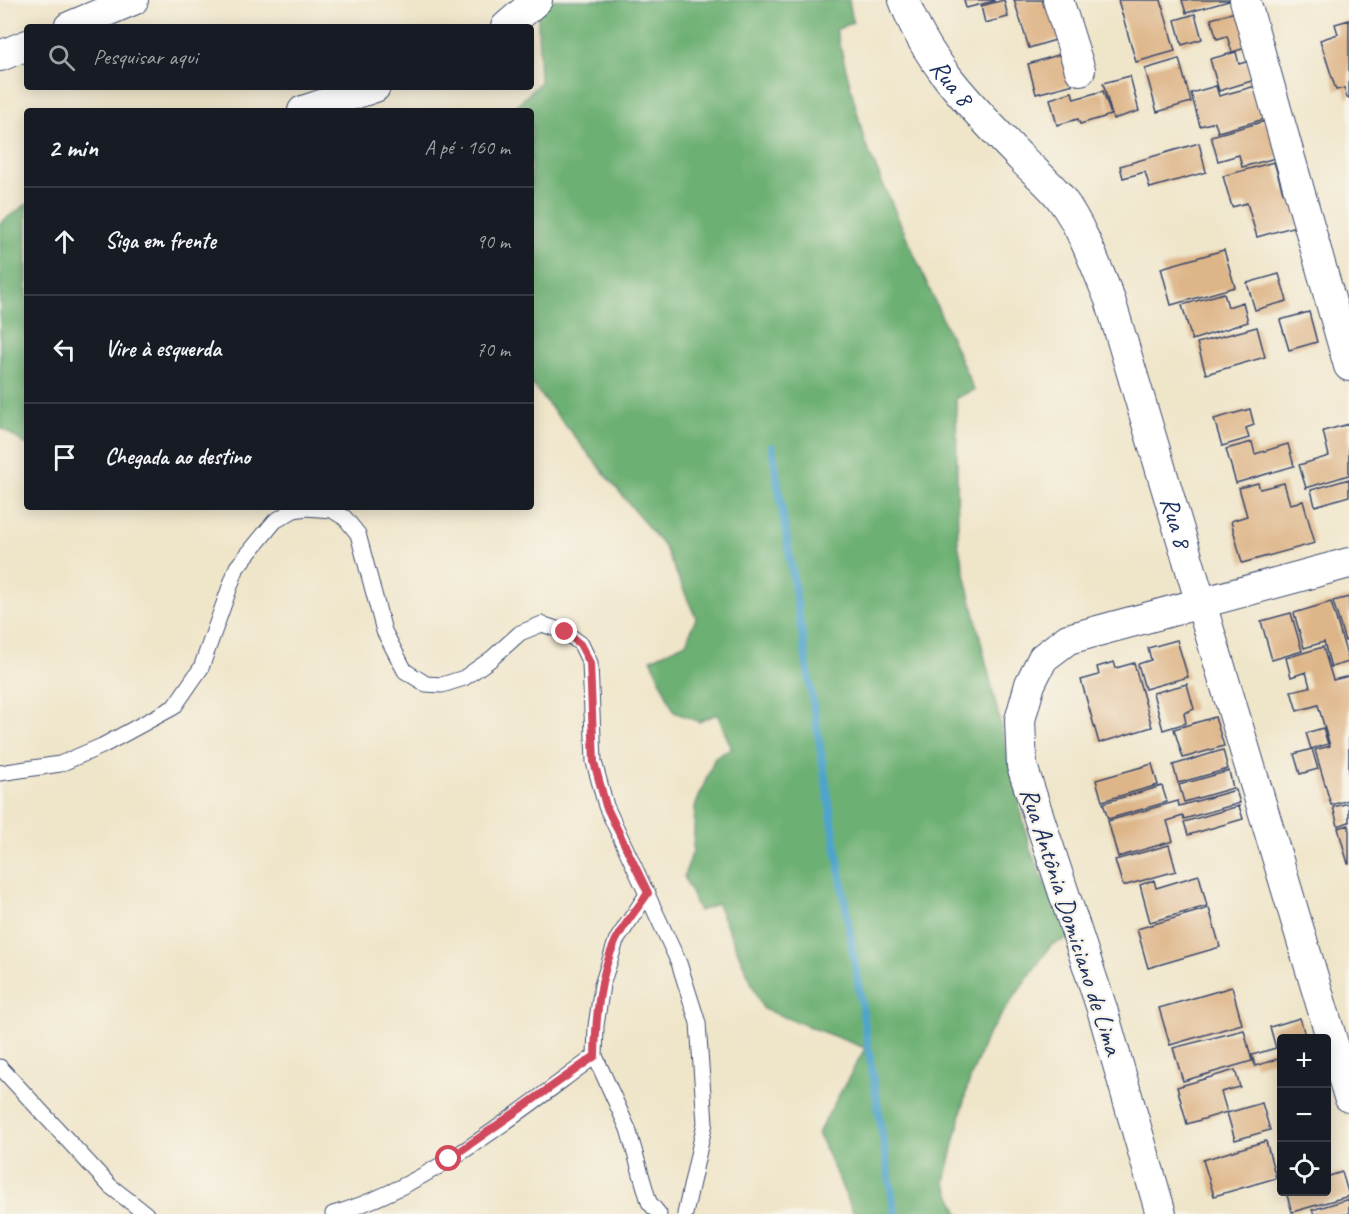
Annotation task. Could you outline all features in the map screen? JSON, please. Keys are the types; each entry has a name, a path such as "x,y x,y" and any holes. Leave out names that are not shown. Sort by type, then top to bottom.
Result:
{"street":[{"path":"76,24 133,0"},
{"path":"509,24 537,0"},
{"name":"Rua 8","path":"904,0 910,17 937,66 977,113 1062,200 1088,248 1110,300 1199,604 1349,1097"},
{"path":"1058,0 1080,70"},
{"path":"1245,0 1349,366"},
{"path":"0,56 24,46"},
{"path":"312,108 366,90"},
{"path":"1199,604 1349,563"},
{"name":"Rua Antônia Domiciano de Lima","path":"1161,1214 1102,1008 1023,766 1020,720 1030,684 1043,658 1068,639 1199,604"}],"lane":[{"path":"0,773 60,764 102,746 174,707 201,668 237,567 275,521 294,510"},
{"path":"332,510 345,518 358,534 384,631 405,671 426,684 442,685 464,678 491,659 520,633 542,624 565,632 580,644 590,663 594,762 606,806 679,963 698,1023 705,1123 685,1214"},
{"path":"648,893 616,941 602,985 596,1026 595,1056 628,1130 649,1202 659,1214"},
{"path":"333,1214 368,1204 449,1159 595,1056"},
{"path":"0,1067 110,1186 146,1214"}],"green space":[{"path":"537,0 849,0 853,22 836,30 865,143 974,390 956,398 958,544 1030,849 1069,938 1051,945 986,1037 967,1088 945,1182 959,1214 854,1214 818,1133 865,1048 763,1009 717,904 699,911 684,876 693,851 695,807 715,757 732,749 717,714 699,722 674,712 651,659 686,643 696,618 665,548 534,387 534,108 515,108 540,82"},
{"path":"24,206 24,443 0,427 0,223"}],"building":[{"path":"964,0 994,0 994,1 966,8"},
{"path":"1004,0 1008,17 985,23 981,6"},
{"path":"1014,0 1053,0 1065,37 1029,48"},
{"path":"1118,0 1161,0 1175,51 1136,62"},
{"path":"1182,0 1229,0 1229,1 1186,13"},
{"path":"1242,10 1252,46 1232,52 1227,36 1217,39 1211,19"},
{"path":"1195,14 1202,39 1182,45 1175,20"},
{"path":"1349,20 1349,98 1347,98 1344,88 1336,90 1320,40 1338,34 1335,24"},
{"path":"1236,52 1239,64 1253,60 1258,79 1219,91 1210,59"},
{"path":"1065,53 1074,84 1036,94 1028,64"},
{"path":"1179,59 1191,102 1157,112 1145,69"},
{"path":"1130,76 1139,111 1113,119 1103,83"},
{"path":"1263,84 1272,117 1218,132 1215,122 1200,126 1191,93 1216,86 1219,96"},
{"path":"1103,91 1111,115 1080,124 1078,119 1057,125 1050,99 1072,92 1074,99"},
{"path":"1273,119 1283,156 1242,167 1239,155 1218,161 1211,136"},
{"path":"1199,143 1206,172 1150,188 1145,172 1123,178 1120,166"},
{"path":"1274,162 1283,192 1293,189 1303,224 1257,237 1247,203 1232,207 1223,176"},
{"path":"1224,250 1235,287 1171,305 1161,268"},
{"path":"1279,274 1287,301 1255,310 1247,283"},
{"path":"1224,293 1228,307 1243,302 1248,322 1192,340 1182,305"},
{"path":"1309,312 1317,342 1289,350 1280,320"},
{"path":"1257,327 1265,357 1206,374 1197,343"},
{"path":"1250,409 1254,425 1246,428 1249,438 1222,446 1214,419"},
{"path":"1349,424 1349,475 1306,488 1299,465 1329,456 1323,431"},
{"path":"1252,442 1255,454 1288,444 1294,466 1236,483 1226,449"},
{"path":"1349,479 1349,496 1315,506 1311,490"},
{"path":"1258,483 1260,489 1284,483 1290,504 1303,501 1315,543 1242,563 1231,521 1247,516 1239,488"},
{"path":"1349,597 1349,639 1345,641 1333,601"},
{"path":"1331,602 1349,662 1331,667 1324,642 1304,648 1294,613"},
{"path":"1291,613 1302,651 1272,660 1261,621"},
{"path":"1177,640 1188,677 1145,689 1138,664 1151,660 1148,648"},
{"path":"1323,647 1333,680 1349,676 1349,800 1331,805 1315,750 1330,746 1318,705 1297,711 1291,691 1310,687 1306,672 1291,677 1286,658"},
{"path":"1114,662 1116,668 1134,663 1152,727 1099,743 1081,680 1099,675 1097,667"},
{"path":"1187,684 1194,709 1184,713 1186,723 1163,730 1153,693"},
{"path":"1215,717 1224,746 1183,758 1174,729"},
{"path":"1323,728 1328,744 1311,749 1306,733"},
{"path":"1312,749 1318,769 1300,774 1294,754"},
{"path":"1223,750 1228,769 1178,783 1173,765"},
{"path":"1152,764 1158,785 1102,801 1096,780"},
{"path":"1229,771 1233,788 1184,802 1179,785"},
{"path":"1162,786 1167,802 1108,819 1103,803"},
{"path":"1236,790 1240,803 1184,819 1183,816 1167,821 1173,841 1118,857 1108,821 1178,801 1179,806"},
{"path":"1349,803 1349,822 1338,826 1333,807"},
{"path":"1239,806 1243,819 1188,835 1184,822"},
{"path":"1349,825 1349,864 1348,864 1338,828"},
{"path":"1169,845 1176,871 1123,886 1115,860"},
{"path":"1199,875 1207,906 1150,922 1140,885 1154,880 1156,888"},
{"path":"1209,908 1220,947 1148,968 1137,929"},
{"path":"1232,987 1242,1024 1170,1045 1159,1008"},
{"path":"1300,1018 1305,1034 1277,1034 1277,1059 1255,1066 1252,1055 1276,1048 1270,1027"},
{"path":"1244,1030 1252,1061 1183,1081 1173,1048"},
{"path":"1235,1070 1240,1087 1221,1092 1227,1112 1187,1124 1177,1087"},
{"path":"1262,1103 1270,1130 1235,1140 1227,1113"},
{"path":"1266,1141 1276,1178 1214,1196 1203,1160"},
{"path":"1342,1172 1349,1196 1292,1212 1287,1196 1331,1196 1331,1175"},
{"path":"1349,1199 1349,1214 1314,1214 1312,1210"}],"waterway":[{"path":"772,447 895,1214"}],"route":[{"path":"449,1159 595,1056 596,1026 602,985 616,941 648,893 606,806 594,762 590,663 580,644 565,632"}]}
